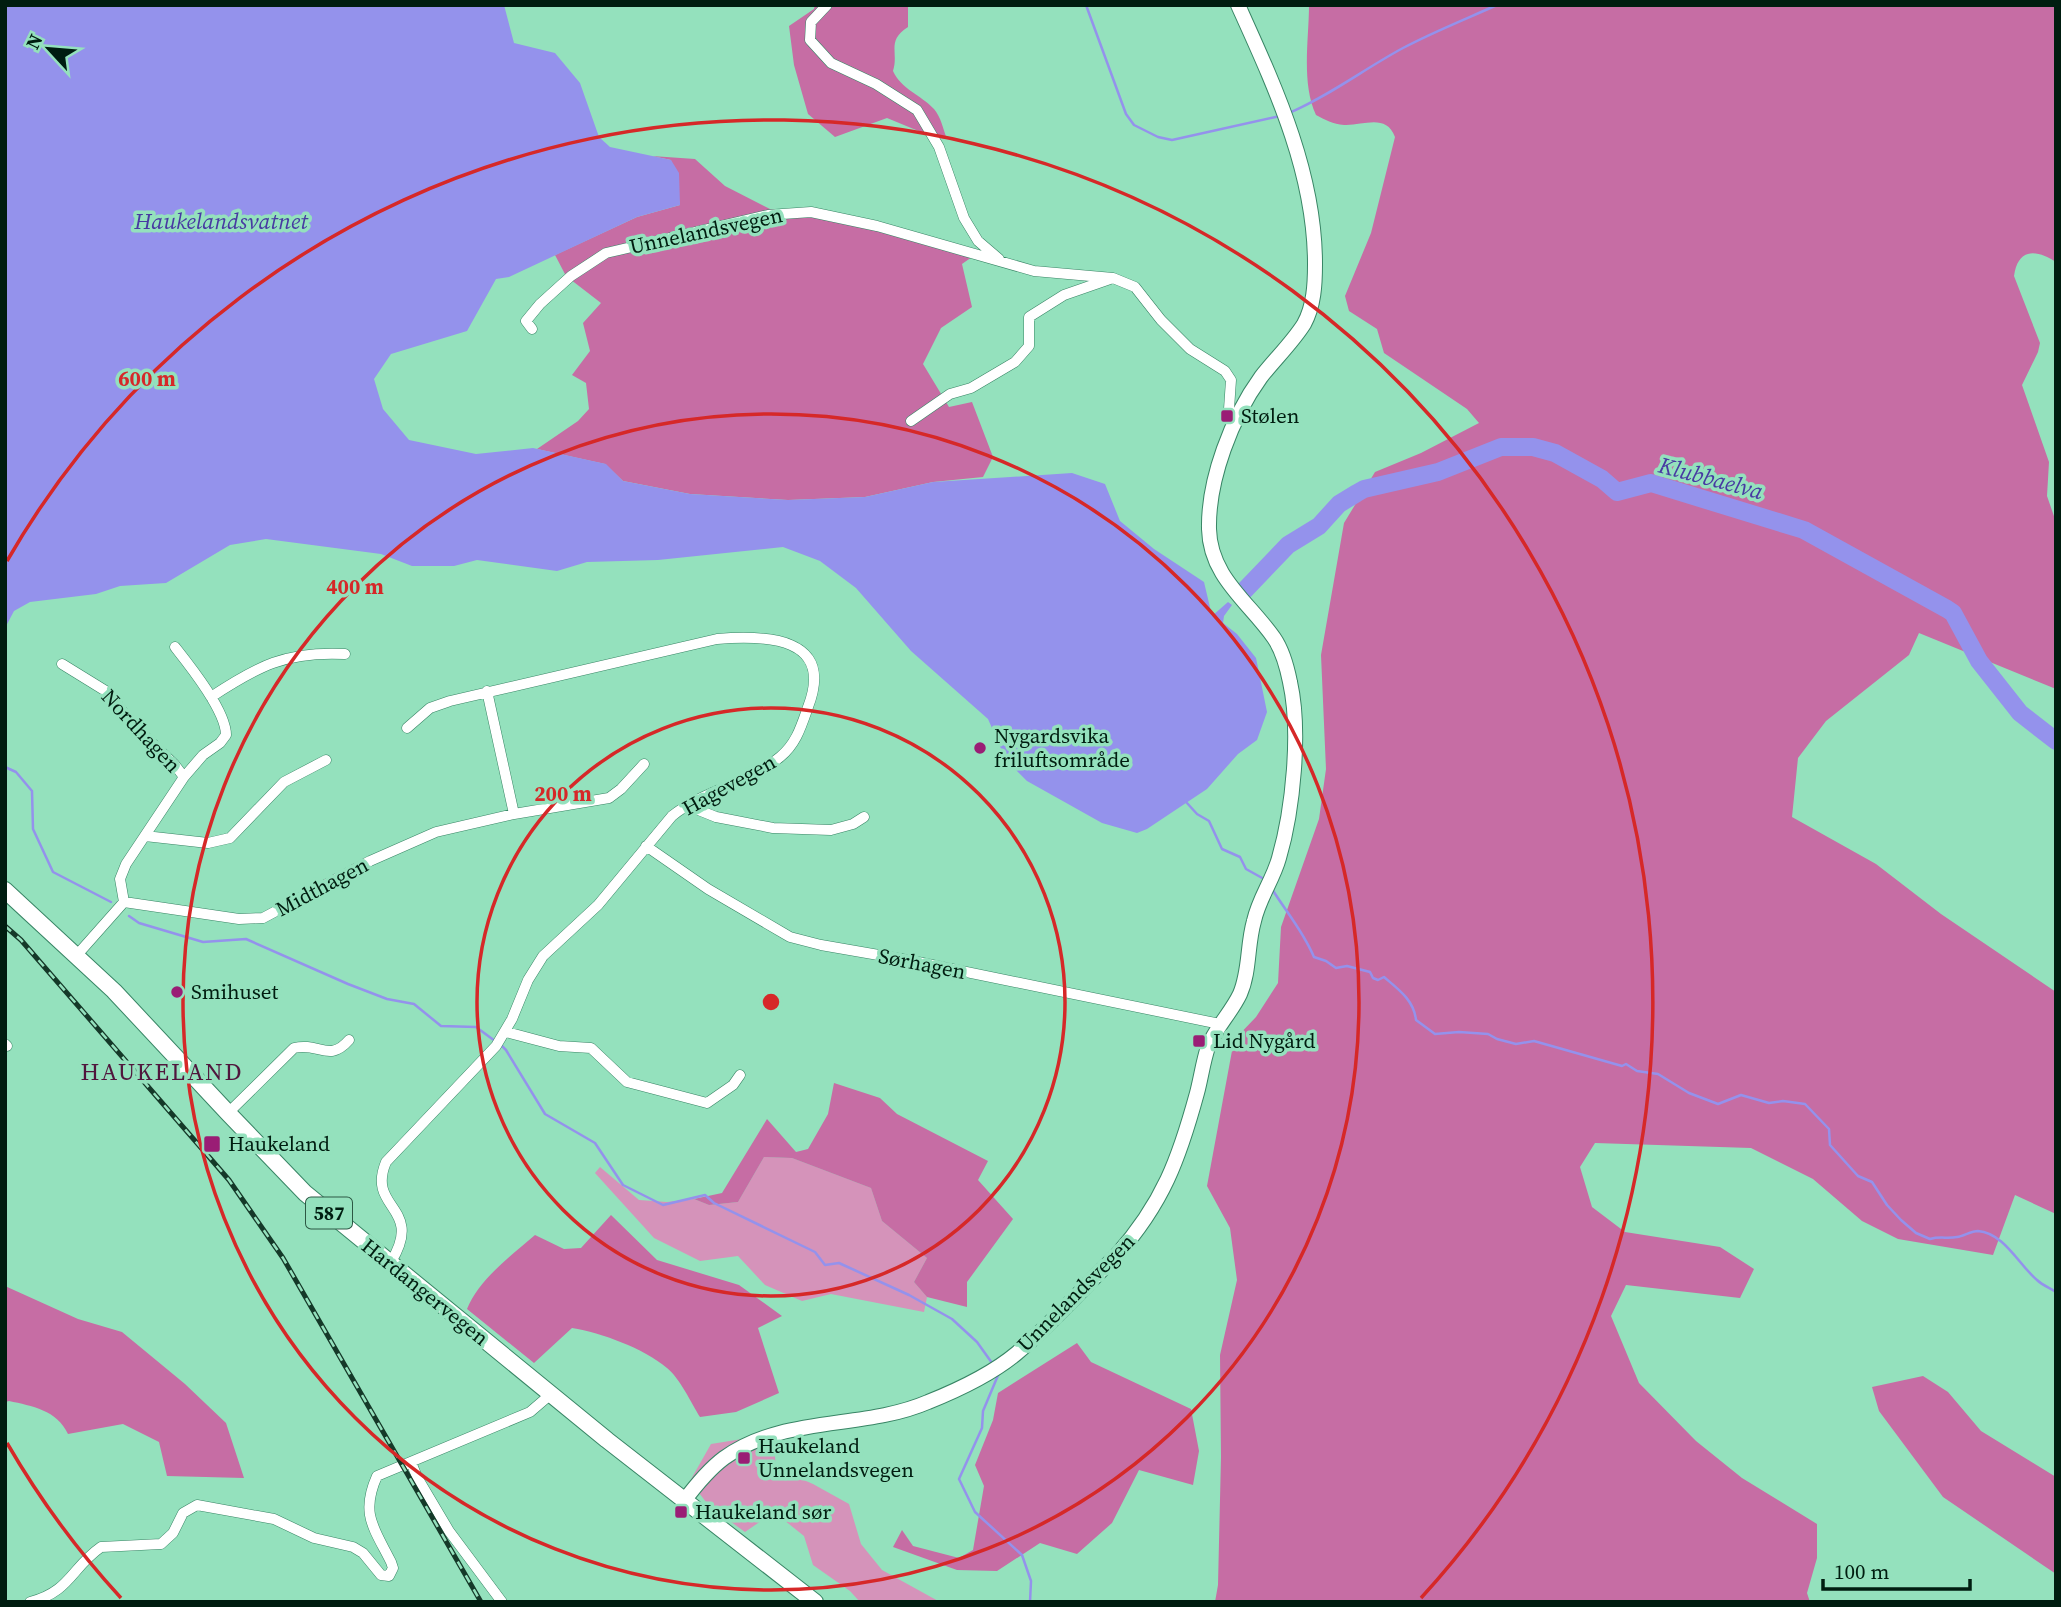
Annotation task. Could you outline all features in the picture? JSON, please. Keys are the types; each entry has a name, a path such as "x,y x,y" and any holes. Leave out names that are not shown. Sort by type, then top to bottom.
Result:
{"main road":[{"name":"Unnelandsvegen","path":"684,1501 712,1468 751,1442 793,1429 889,1415 919,1406 972,1380 1016,1354 1131,1239 1160,1197 1180,1149 1209,1046 1240,993 1248,966 1254,918 1261,896 1279,861 1294,770 1295,727 1292,688 1282,653 1264,626 1224,579 1211,548 1209,529 1212,498 1222,454 1237,416 1263,375 1304,323 1312,303 1315,231 1296,147 1280,98 1238,5"},
{"name":"Hardangervegen","path":"5,890 114,991 305,1193 684,1501 815,1602"}],"street":[{"name":"Unnelandsvegen","path":"827,5 810,22 810,40 831,63 876,84 917,110 939,146 964,218 978,241 1002,262"},
{"name":"Unnelandsvegen","path":"532,329 526,321 540,303 571,276 606,253 789,212 811,212 877,226 1034,271 1113,278 1135,287 1161,320 1190,349 1224,371 1231,380 1229,409 1237,416"},
{"path":"911,421 950,394 971,388 1015,362 1028,346 1029,317 1064,295 1113,278"},
{"name":"Hagevegen","path":"391,1262 400,1247 403,1232 400,1218 380,1185 386,1162 501,1039 528,979 543,956 598,905 665,824 686,805 764,769 792,747 816,682 812,662 800,649 791,645 763,638 717,639 450,701 430,708 407,728"},
{"name":"Nordhagen","path":"124,902 120,888 122,872 184,777 226,735 224,724 211,697 175,647"},
{"path":"211,697 275,660 310,654 345,654"},
{"name":"Nordhagen","path":"62,664 109,693 131,723 184,777"},
{"path":"487,691 514,814"},
{"path":"145,836 208,843 230,838 284,782 326,760"},
{"name":"Midthagen","path":"124,902 239,919 263,918 414,840 455,827 514,814 609,798 644,764"},
{"path":"686,805 716,817 773,828 831,830 843,828 864,817"},
{"name":"Sørhagen","path":"646,846 708,889 790,937 1220,1024"},
{"path":"77,955 124,902"},
{"path":"501,1039 591,1048 626,1082 707,1103 737,1081 740,1075"},
{"path":"228,1114 294,1048 307,1045 335,1052 349,1040"},
{"path":"30,1602 54,1594 101,1547 161,1544 173,1533 183,1513 197,1505 274,1519 314,1538 353,1547 363,1553 381,1575 389,1576 393,1568 391,1562 369,1516 369,1499 377,1476 530,1412 551,1394"},
{"path":"411,1462 449,1531 502,1602"}],"shaded area":[{"path":"815,5 908,5 908,27 895,42 893,71 901,83 934,109 947,139 933,137 887,118 835,137 808,114 794,65 789,26 814,9"},
{"path":"1309,5 2056,5 2056,262 2042,255 2029,254 2019,260 2014,276 2040,343 2022,385 2049,462 2047,496 2056,522 2056,689 1919,633 1909,655 1826,721 1798,758 1792,817 1876,864 1941,914 2056,992 2056,1214 2015,1195 1993,1255 1898,1239 1862,1221 1813,1179 1751,1148 1595,1143 1580,1167 1592,1207 1625,1232 1720,1247 1754,1269 1740,1298 1626,1285 1611,1316 1639,1383 1696,1441 1742,1478 1817,1524 1817,1558 1807,1593 1810,1602 1215,1602 1218,1585 1221,1457 1220,1355 1237,1280 1230,1228 1207,1186 1234,1040 1256,1017 1278,983 1281,927 1319,819 1326,769 1321,655 1344,523 1375,472 1421,453 1479,423 1467,409 1384,353 1377,329 1349,311 1345,296 1371,233 1395,137 1386,125 1380,123 1336,124 1316,115 1307,75"},
{"path":"652,156 695,159 725,186 770,209 805,209 979,252 962,264 972,307 941,328 923,364 949,407 972,402 993,457 983,477 933,482 865,497 788,500 690,494 623,481 605,464 537,449 578,421 589,409 586,383 572,375 590,351 583,323 601,303 566,276 555,255 637,217 680,205 671,160"},
{"path":"834,1083 880,1098 897,1114 988,1161 978,1180 1013,1219 967,1282 967,1307 927,1297 914,1282 927,1258 882,1221 871,1188 792,1158 764,1157 738,1202 709,1205 694,1199 722,1193 767,1119 796,1152 808,1149 828,1114"},
{"path":"764,1157 792,1158 871,1188 882,1221 927,1258 914,1282 927,1297 924,1312 831,1294 802,1301 765,1285 738,1256 700,1261 654,1238 595,1173 600,1167 639,1200 667,1202 694,1199 709,1205 738,1202"},
{"path":"611,1215 657,1260 739,1285 782,1316 758,1328 779,1393 736,1412 700,1417 672,1372 634,1348 572,1328 534,1363 467,1309 487,1278 535,1235 564,1249 581,1248"},
{"path":"5,1286 78,1319 122,1332 185,1384 226,1423 244,1478 167,1476 159,1442 123,1424 68,1434 51,1414 35,1407 5,1402"},
{"path":"1077,1343 1091,1362 1191,1409 1199,1451 1193,1485 1139,1470 1112,1523 1077,1554 1040,1543 997,1571 957,1570 893,1547 902,1530 913,1546 959,1558 973,1550 984,1486 975,1465 993,1420 998,1393"},
{"path":"1923,1376 1948,1392 1981,1431 2056,1477 2056,1574 1943,1497 1879,1411 1872,1387"},
{"path":"773,1434 776,1468 849,1504 861,1544 882,1570 940,1602 860,1602 850,1591 813,1565 804,1536 774,1512 745,1532 709,1506 690,1481 711,1444"}],"water":[{"name":"Haukelandsvatnet","path":"5,5 504,5 514,43 555,53 580,83 599,137 610,147 671,160 679,173 680,205 637,217 509,277 496,279 467,331 391,354 374,379 383,409 409,440 476,454 533,448 606,464 623,481 690,494 788,500 865,497 933,482 1072,473 1105,484 1120,521 1154,549 1204,582 1212,616 1228,602 1232,605 1224,616 1223,623 1237,634 1256,658 1267,712 1257,740 1238,754 1207,789 1147,829 1137,833 1102,823 1027,781 1006,760 988,719 911,651 856,588 820,561 783,547 658,560 587,562 557,571 477,560 454,566 412,566 381,554 266,539 230,545 166,583 120,586 96,594 30,602 14,611 5,628"}],"waterway":[{"path":"1086,5 1126,114 1134,125 1158,137 1172,140 1280,116"},
{"path":"1289,113 1318,99 1403,48 1497,5"},
{"name":"Klubbaelva","path":"1242,593 1288,545 1319,526 1339,504 1364,489 1438,472 1501,447 1533,447 1555,453 1602,479 1617,492 1651,483 1804,530 1947,609 1953,613 1979,661 2020,713 2056,741"},
{"path":"5,767 16,772 32,791 33,829 53,872 111,902"},
{"path":"1187,803 1197,814 1209,821 1222,849 1240,857 1246,869 1264,879"},
{"path":"1272,889 1300,930 1314,957 1336,968 1347,966 1370,972 1373,978 1378,980 1384,977 1409,1001 1416,1020 1435,1034 1488,1034 1516,1044 1534,1041 1622,1066 1626,1064 1637,1071 1658,1074 1689,1093 1718,1104 1741,1095 1769,1103 1783,1101 1805,1104 1829,1129 1830,1145 1858,1176 1872,1182 1887,1205 1916,1233 1930,1239 1957,1237 1975,1231 1987,1233 2003,1243 2039,1282 2056,1292"},
{"path":"129,916 139,923 203,942 246,939 348,984 387,999 414,1004 441,1026 476,1027 495,1041"},
{"path":"501,1045 545,1114 595,1143 623,1185 663,1205 705,1195 714,1203 815,1252 825,1265 839,1263 909,1295 952,1319 977,1342 992,1363"},
{"path":"999,1373 983,1411 982,1428 959,1479 975,1512 1022,1555 1031,1581 1030,1602"}],"railway":[{"path":"5,926 21,940 229,1180 283,1258 481,1602"}],"place":[{"name":"Stølen","path":"1227,416"},
{"name":"Nygardsvika friluftsområde","path":"980,748"},
{"name":"Smihuset","path":"177,992"},
{"name":"Lid Nygård","path":"1199,1041"},
{"name":"Haukeland","path":"212,1144"},
{"name":"Haukeland Unnelandsvegen","path":"744,1458"},
{"name":"Haukeland sør","path":"681,1512"}],"district":[{"name":"HAUKELAND","path":"162,1072"}]}
